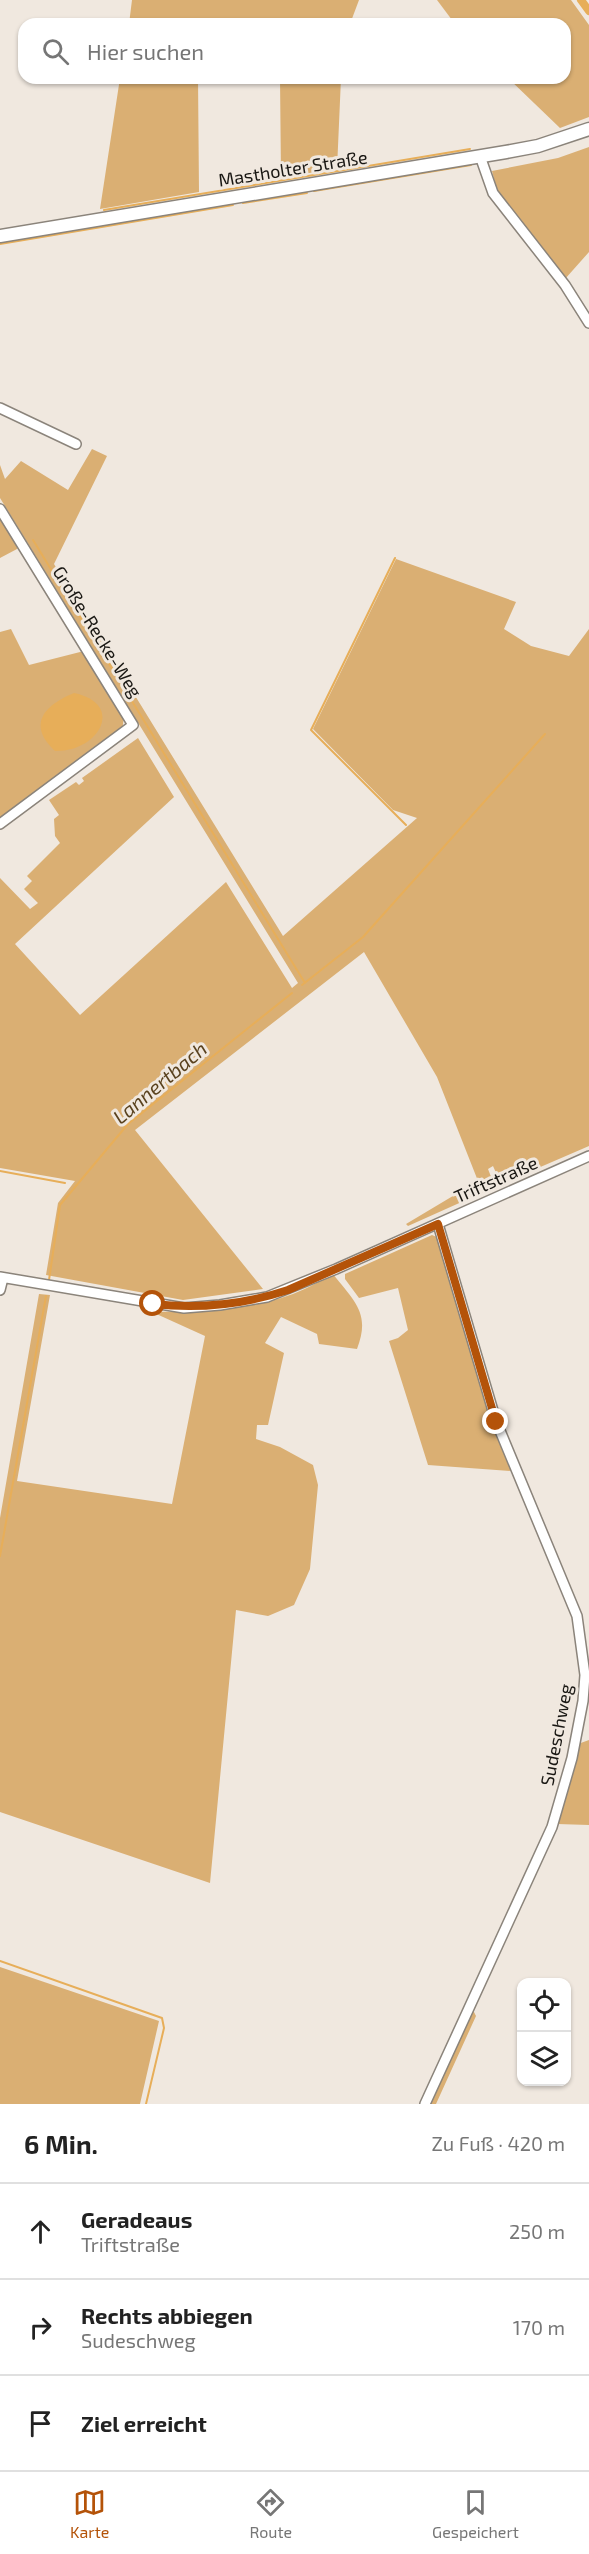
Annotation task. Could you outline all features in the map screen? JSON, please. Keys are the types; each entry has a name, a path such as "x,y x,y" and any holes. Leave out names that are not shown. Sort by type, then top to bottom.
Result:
{"main road":[{"name":"Mastholter Straße","path":"0,236 538,146 589,129"}],"street":[{"path":"480,156 493,193 566,285 589,323"},
{"path":"0,408 76,444"},
{"name":"Große-Recke-Weg","path":"0,509 133,725 0,824"},
{"name":"Triftstraße","path":"2,1277 184,1308 267,1297 288,1290 589,1156"},
{"name":"Sudeschweg","path":"425,2104 552,1827 572,1758 583,1701 585,1675 577,1616 496,1422 438,1224"},
{"path":"0,1290 2,1277"}],"shaded area":[{"path":"132,0 359,0 352,18 130,18"},
{"path":"437,0 571,0 589,25 589,117 560,128 514,84 571,84 571,18 450,18"},
{"path":"119,84 198,84 199,192 100,209"},
{"path":"280,84 341,84 337,169 281,177"},
{"path":"589,147 589,252 565,279 497,190 492,171 558,158"},
{"path":"92,449 107,456 54,564 283,936 417,818 393,810 313,729 396,559 516,602 504,629 531,646 569,656 589,629 589,1146 501,1184 493,1166 488,1169 495,1187 408,1226 406,1224 478,1181 437,1077 364,952 135,1130 263,1289 183,1300 46,1275 58,1203 75,1181 0,1168 0,878 30,909 38,903 24,889 32,881 27,876 60,843 55,836 54,819 59,815 49,800 76,782 79,785 84,781 82,778 138,738 174,797 15,944 80,1015 226,882 292,988 298,983 0,498 0,465 5,479 21,461 68,490"},
{"path":"0,516 19,545 17,549 0,558"},
{"path":"11,629 29,665 84,651 124,716 122,732 0,820 0,632"},
{"path":"74,693 90,699 99,707 102,716 100,726 94,736 84,744 71,749 55,751 42,732 43,716 55,703"},
{"path":"432,1235 439,1238 492,1422 511,1471 428,1465 389,1341 398,1338 408,1330 398,1288 359,1298 345,1279 345,1274"},
{"path":"333,1274 354,1300 361,1317 361,1337 357,1349 319,1344 317,1334 281,1317 265,1343 284,1353 268,1425 257,1425 256,1439 280,1447 313,1465 318,1485 310,1569 294,1605 268,1616 236,1610 210,1883 0,1812 0,1518 39,1294 50,1295 17,1481 172,1504 205,1336 152,1312 203,1311 254,1305 293,1294"},
{"path":"589,1740 589,1825 557,1824 578,1744"},
{"path":"0,1967 159,2021 140,2104 0,2104"},
{"path":"473,2010 476,2016 436,2104 428,2104"}],"waterway":[{"path":"581,0 589,11"},
{"path":"104,210 470,149"},
{"path":"314,191 471,165"},
{"path":"243,203 307,193"},
{"path":"0,244 233,205"},
{"path":"33,540 305,983"},
{"path":"395,558 311,730 406,825"},
{"name":"Lannertbach","path":"302,985 363,937 545,734"},
{"name":"Lannertbach","path":"49,1280 60,1205 128,1124 292,993"},
{"path":"0,1171 65,1183"},
{"name":"Lannertbach","path":"0,1556 46,1296"},
{"path":"0,1961 162,2018 164,2028 146,2104"}],"route":[{"path":"153,1304 184,1308 267,1297 288,1290 438,1224 496,1422"}]}
